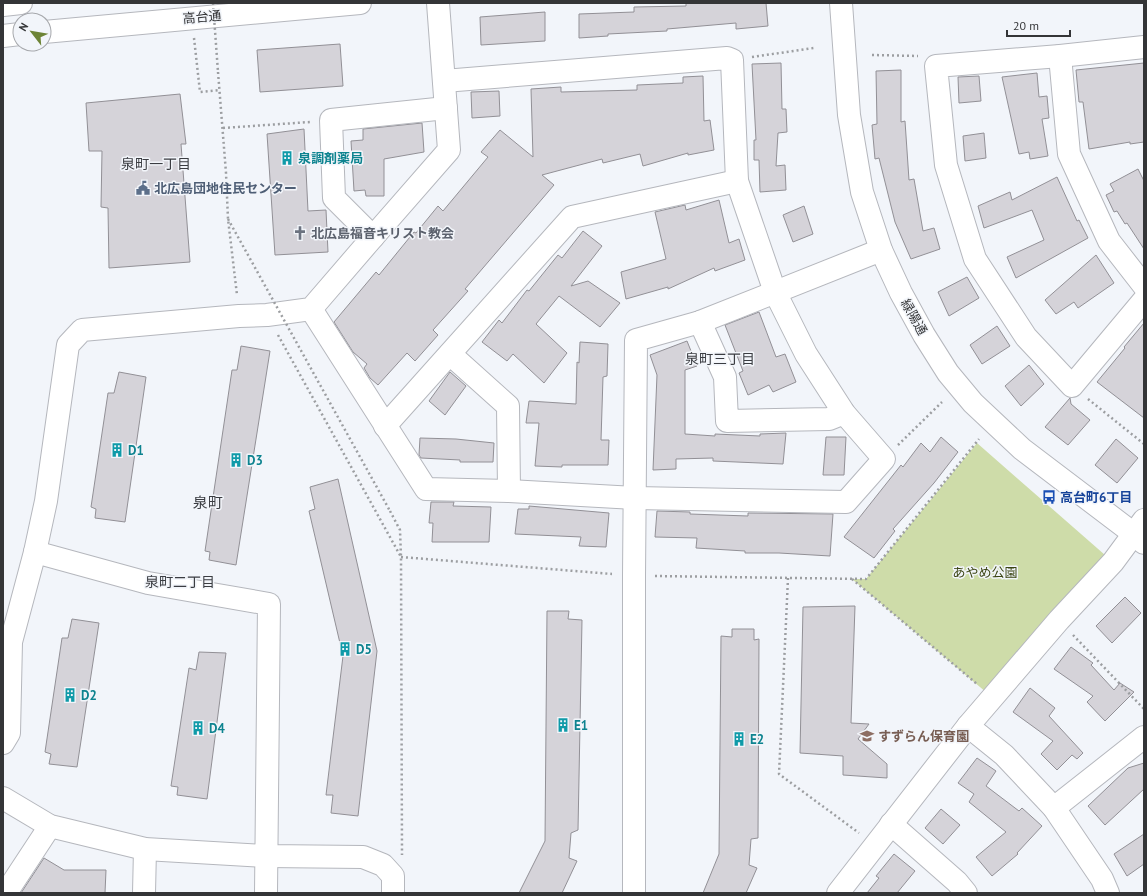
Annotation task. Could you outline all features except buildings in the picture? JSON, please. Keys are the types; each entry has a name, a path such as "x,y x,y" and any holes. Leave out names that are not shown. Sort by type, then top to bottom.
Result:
{"street":[{"path":"3,5 21,3"},
{"name":"高台通","path":"52,31 360,3"},
{"path":"3,742 9,733 11,642 35,552 46,501 68,345 82,330 239,316 267,315 311,309 449,150 438,3"},
{"name":"緑陽通","path":"841,3 849,115 862,192 881,250 901,293 924,335 948,373 973,403 1022,449 1141,532"},
{"path":"1144,47 1060,56 936,66 946,165 975,259 1026,337 1072,386 1144,300"},
{"path":"1060,56 1069,154 1109,241 1144,286"},
{"path":"311,309 426,489 509,491 635,498 846,502 884,459 844,413 806,354 775,292 737,181 732,60 728,58 444,81"},
{"path":"373,237 334,198 331,120 446,108"},
{"path":"385,426 572,217 737,181"},
{"path":"634,893 636,340 700,322 881,250"},
{"path":"700,322 725,377 727,421 829,419 844,413"},
{"path":"450,354 508,406 509,491"},
{"path":"838,893 968,726 1059,620 1141,532"},
{"path":"35,552 148,583 269,604 266,893"},
{"path":"968,726 1004,755 1054,808 1102,879 1108,893"},
{"path":"1054,808 1144,737"},
{"path":"3,798 50,826 145,849 266,856 363,857 383,865 393,876 392,893"},
{"path":"892,824 957,882 966,893"},
{"path":"6,893 50,826"},
{"path":"144,893 145,849"}],"path":[{"path":"213,3 223,128 228,219 235,282"},
{"path":"192,18 200,92 220,90"},
{"path":"732,60 814,48"},
{"path":"872,55 927,56 936,66"},
{"path":"223,128 331,120"},
{"path":"228,219 400,530 402,863"},
{"path":"267,315 401,557"},
{"path":"1072,386 1144,444"},
{"path":"884,459 942,402"},
{"path":"401,557 634,576 866,579 984,433"},
{"path":"788,578 779,774 875,845"},
{"path":"852,579 993,698"},
{"path":"1059,620 1144,709"}],"green space":[{"name":"あやめ公園","path":"977,443 1113,562 993,698 852,579 866,579"}],"place":[{"name":"泉調剤薬局","path":"287,158"},
{"name":"北広島団地住民センター","path":"143,188"},
{"name":"北広島福音キリスト教会","path":"300,233"},
{"name":"D1","path":"117,450"},
{"name":"D3","path":"236,460"},
{"name":"高台町6丁目","path":"1049,497"},
{"name":"D5","path":"345,649"},
{"name":"D2","path":"70,695"},
{"name":"E1","path":"563,725"},
{"name":"D4","path":"198,728"},
{"name":"すずらん保育園","path":"867,736"},
{"name":"E2","path":"739,739"}],"district":[{"name":"泉町一丁目","path":"156,164"},
{"name":"泉町三丁目","path":"720,359"},
{"name":"泉町","path":"208,502"},
{"name":"泉町二丁目","path":"180,582"}]}
